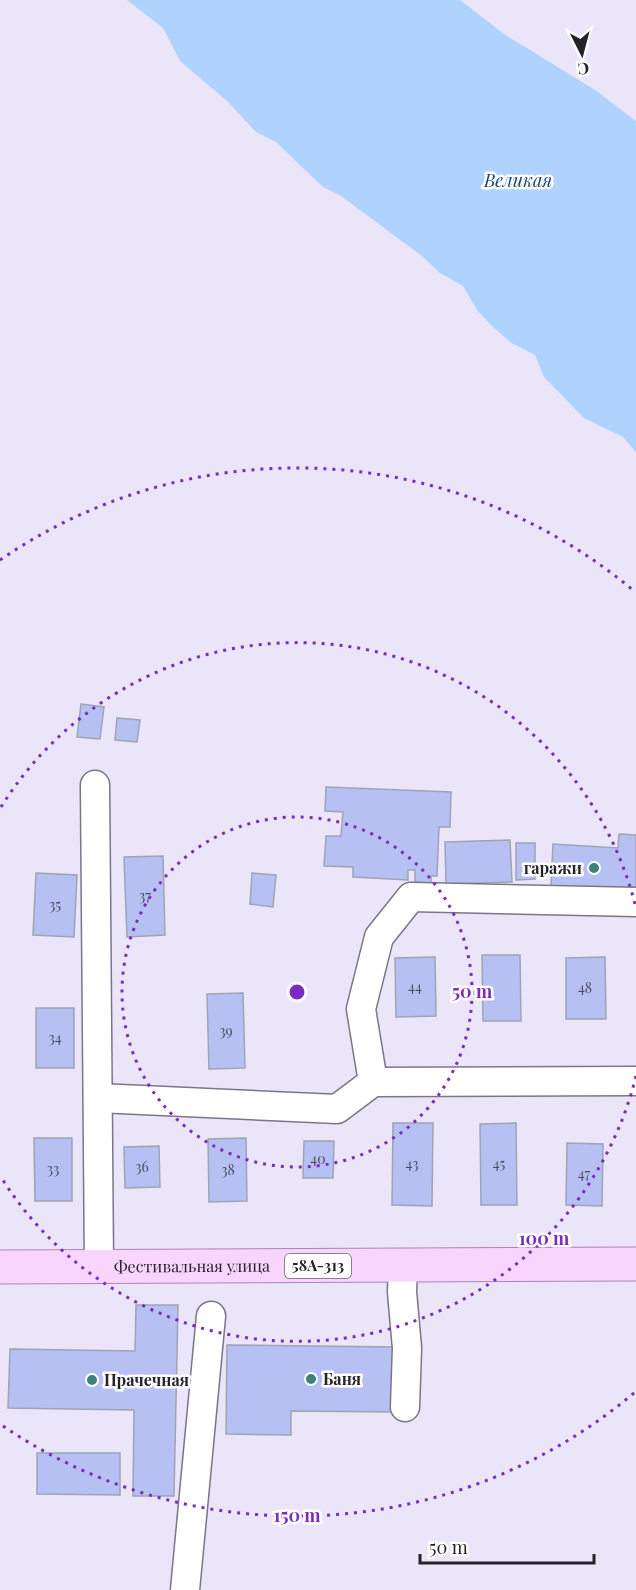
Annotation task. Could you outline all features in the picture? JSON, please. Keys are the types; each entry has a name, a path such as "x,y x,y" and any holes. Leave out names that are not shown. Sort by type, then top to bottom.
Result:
{"main road":[{"name":"Фестивальная улица","path":"0,1267 636,1264"}],"street":[{"path":"95,785 99,1267"},
{"path":"372,1082 362,1008 379,937 411,897 636,902"},
{"path":"98,1098 337,1109 372,1082 636,1081"},
{"path":"403,1265 402,1292 407,1348 405,1407"},
{"path":"185,1590 211,1316"}],"water":[{"name":"Великая","path":"127,0 460,0 504,34 595,90 636,121 636,452 623,437 584,418 544,377 535,355 510,342 491,325 477,310 463,286 440,273 422,256 341,196 323,187 276,142 256,132 227,101 180,61 163,28"}],"building":[{"path":"81,704 104,707 100,739 77,737"},
{"path":"117,718 140,720 137,742 115,740"},
{"path":"326,787 451,792 450,827 439,827 437,876 431,876 431,883 415,882 415,870 408,870 408,880 353,877 353,867 324,866 326,836 341,836 343,812 325,811"},
{"name":"гаражи","path":"619,834 636,835 636,887 551,887 553,844 618,848"},
{"path":"510,840 512,882 446,884 445,842"},
{"path":"516,843 535,843 535,879 516,880"},
{"path":"163,856 165,935 127,937 124,857"},
{"path":"36,873 77,875 74,937 33,935"},
{"path":"252,873 276,875 273,907 250,904"},
{"path":"482,955 520,955 521,1021 483,1021"},
{"path":"435,957 436,1016 396,1017 395,958"},
{"path":"605,957 606,1019 566,1019 566,958"},
{"path":"243,993 245,1068 209,1069 207,994"},
{"path":"36,1008 74,1008 74,1068 36,1068"},
{"path":"393,1123 433,1123 432,1206 392,1205"},
{"path":"516,1123 517,1205 481,1205 480,1124"},
{"path":"34,1138 72,1138 72,1201 35,1201"},
{"path":"246,1138 247,1201 209,1202 208,1139"},
{"path":"304,1141 334,1141 333,1178 303,1178"},
{"path":"567,1143 603,1144 602,1206 566,1205"},
{"path":"159,1146 160,1187 125,1188 124,1147"},
{"name":"Прачечная","path":"136,1305 178,1305 174,1496 133,1496 134,1410 8,1408 10,1349 135,1351"},
{"name":"Баня","path":"227,1345 396,1347 395,1412 291,1411 291,1435 226,1434"},
{"path":"37,1453 120,1453 120,1495 37,1494"}],"place":[{"name":"гаражи","path":"594,868"},
{"name":"Баня","path":"311,1379"},
{"name":"Прачечная","path":"92,1380"}]}
